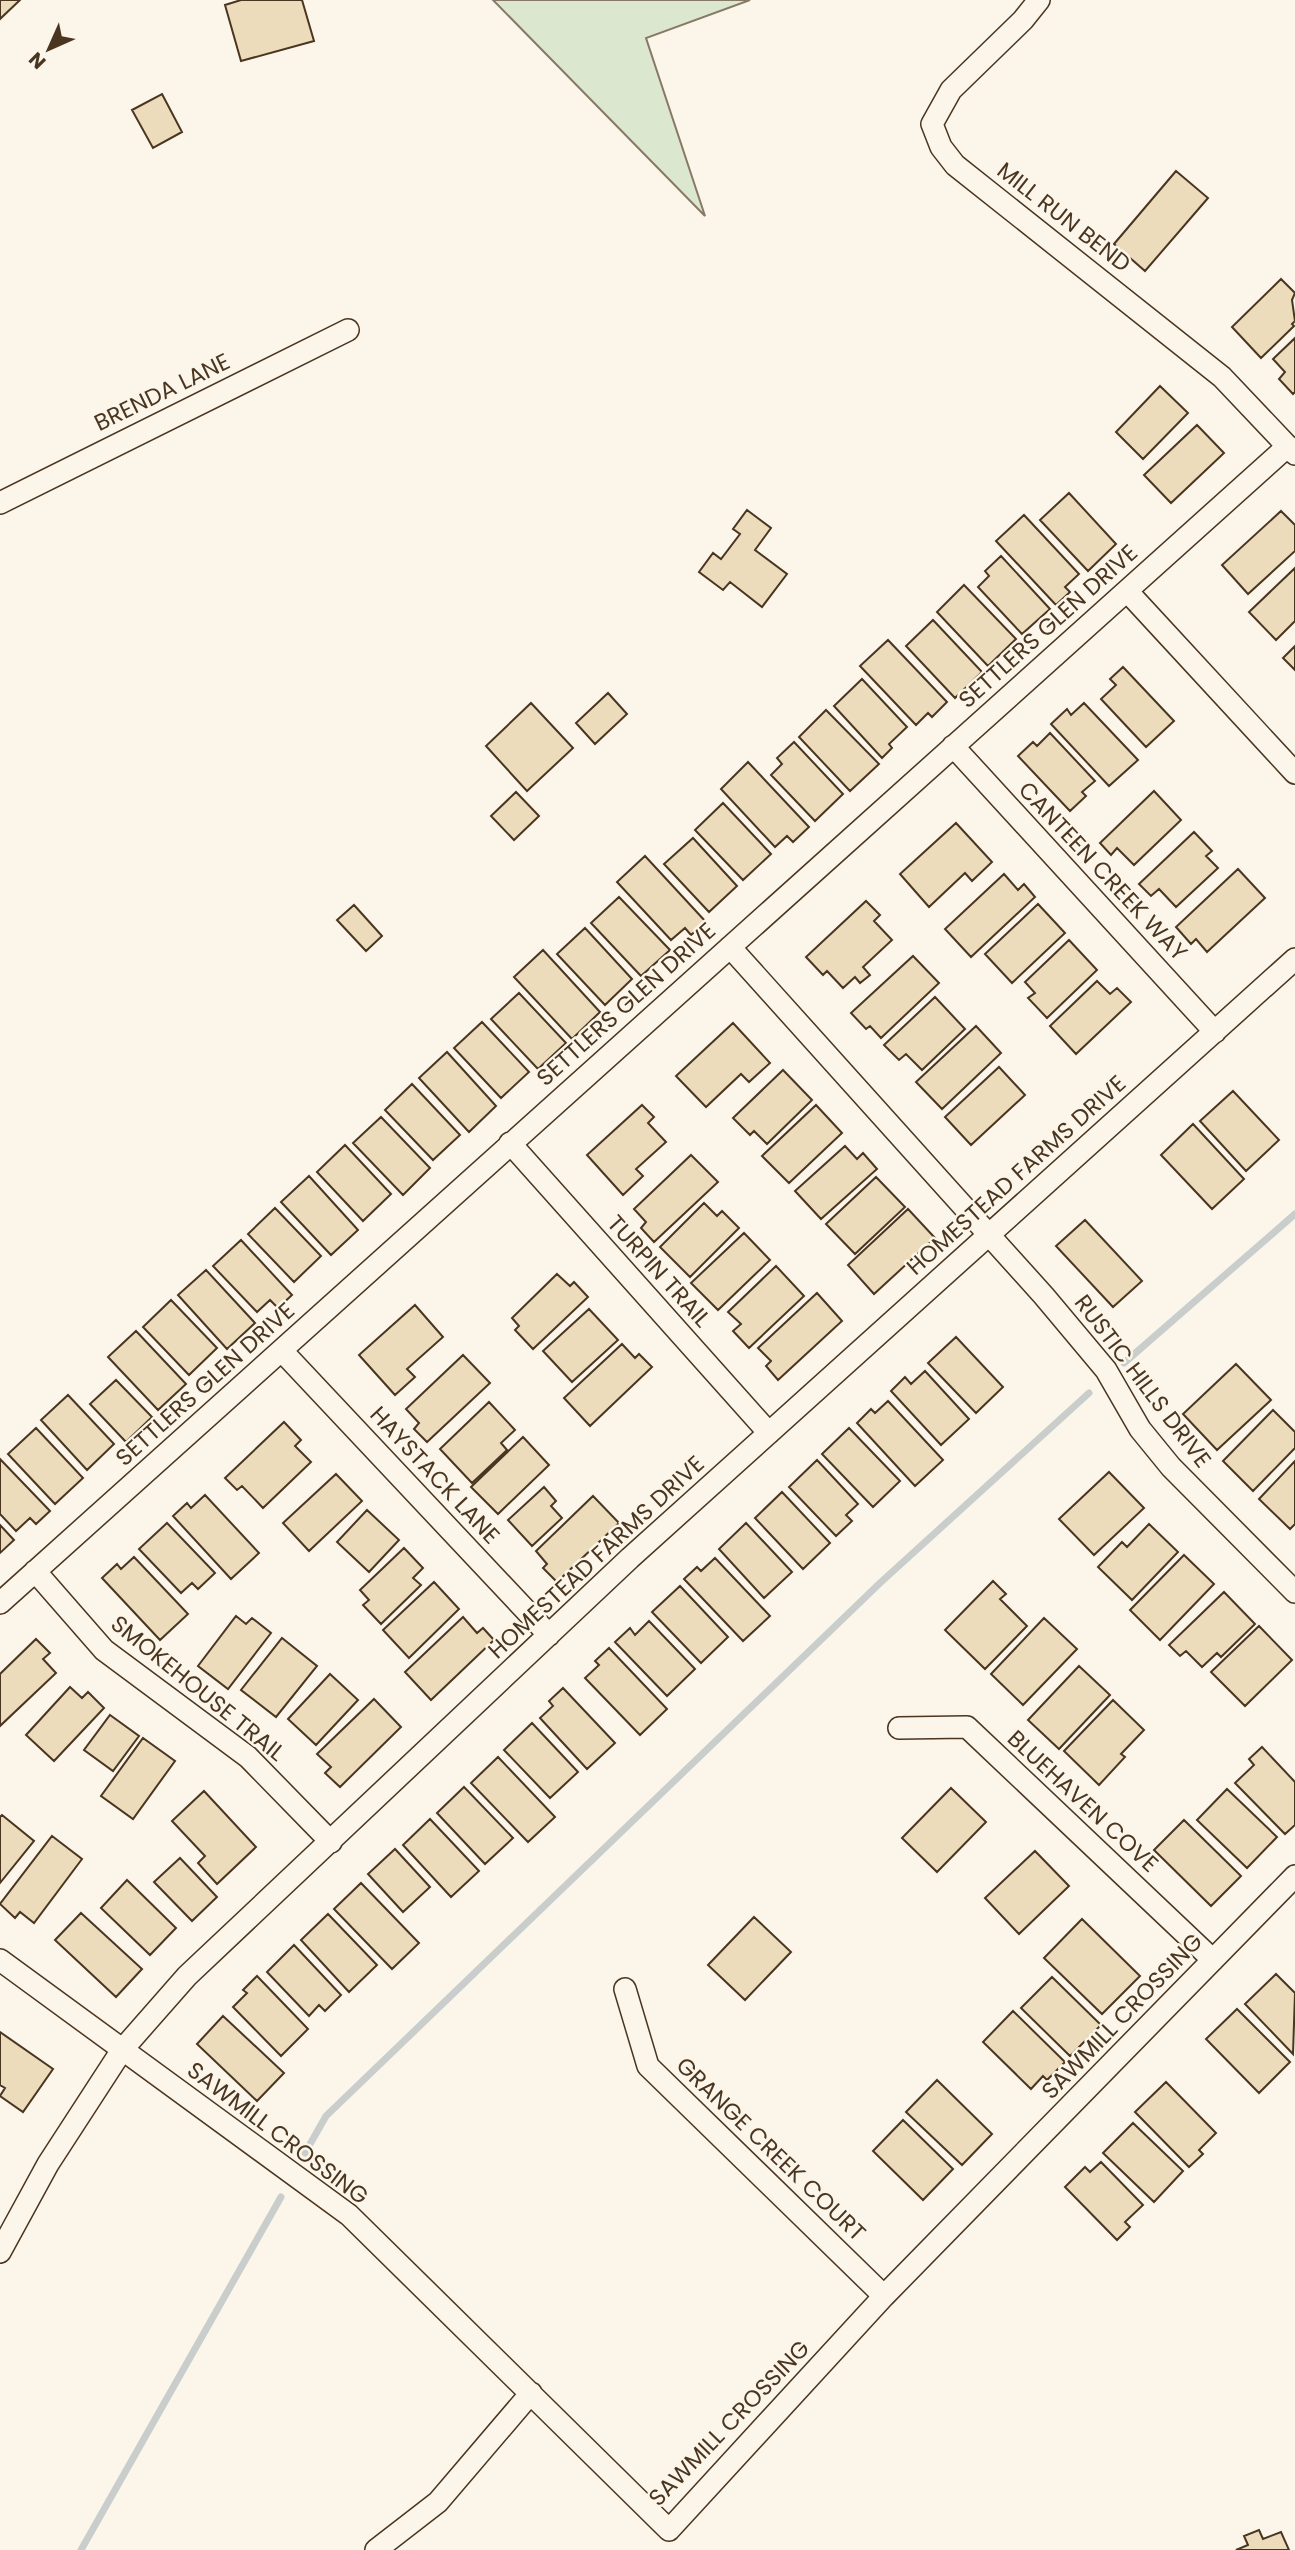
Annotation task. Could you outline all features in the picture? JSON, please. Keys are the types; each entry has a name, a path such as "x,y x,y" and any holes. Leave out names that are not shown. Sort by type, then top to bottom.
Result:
{"street":[{"name":"MILL RUN BEND","path":"1039,0 1023,20 951,90 932,124 942,147 956,165 1222,377 1291,450"},
{"name":"BRENDA LANE","path":"0,503 348,330"},
{"name":"SETTLERS GLEN DRIVE","path":"0,1603 953,746 1291,450"},
{"path":"1127,591 1295,773"},
{"name":"CANTEEN CREEK WAY","path":"953,746 1215,1032"},
{"name":"RUSTIC HILLS DRIVE","path":"730,947 990,1233 1106,1370 1140,1429 1171,1467 1295,1592"},
{"name":"HOMESTEAD FARMS DRIVE","path":"0,2252 48,2164 122,2050 187,1976 549,1635 769,1433 1295,959"},
{"name":"TURPIN TRAIL","path":"510,1143 769,1433"},
{"name":"HAYSTACK LANE","path":"282,1351 549,1635"},
{"name":"SMOKEHOUSE TRAIL","path":"35,1571 104,1650 248,1757 331,1842"},
{"name":"BLUEHAVEN COVE","path":"899,1728 967,1727 1213,1959"},
{"name":"SAWMILL CROSSING","path":"0,1960 349,2215 669,2530 884,2296 1295,1875"},
{"name":"GRANGE CREEK COURT","path":"625,1989 648,2066 884,2296"},
{"path":"376,2550 438,2502 531,2393"}],"green space":[{"path":"493,0 750,0 646,38 705,216"}],"building":[{"path":"0,0 20,0 0,19"},
{"path":"241,0 302,0 314,41 241,61 225,5"},
{"path":"162,94 182,132 153,148 132,110"},
{"path":"1176,171 1208,198 1145,271 1114,244"},
{"path":"1281,279 1295,293 1292,300 1294,326 1261,358 1232,327"},
{"path":"1295,338 1293,394 1279,379 1285,372 1273,359"},
{"path":"1160,386 1188,413 1143,459 1116,432"},
{"path":"1197,425 1224,453 1171,503 1144,475"},
{"path":"1069,493 1116,544 1088,571 1040,520"},
{"path":"747,510 771,528 755,550 787,574 762,607 730,582 723,590 699,572 713,553 721,559 740,534 733,529"},
{"path":"1281,511 1295,525 1295,551 1248,594 1222,565"},
{"path":"1024,515 1079,574 1065,587 1070,592 1056,605 996,541"},
{"path":"1001,556 1050,609 1022,634 978,587 989,576 985,571"},
{"path":"1295,568 1295,621 1276,640 1249,612"},
{"path":"964,585 1016,639 988,666 937,612"},
{"path":"933,620 982,672 955,698 906,646"},
{"path":"888,640 947,702 932,717 928,713 916,725 860,666"},
{"path":"1295,646 1295,670 1283,658"},
{"path":"1123,667 1174,721 1146,747 1101,699 1116,685 1110,679"},
{"path":"862,679 907,727 889,744 892,748 882,758 834,706"},
{"path":"608,693 627,714 595,744 576,723"},
{"path":"531,703 573,748 527,791 486,746"},
{"path":"1084,703 1138,760 1109,786 1051,724 1067,709 1071,715"},
{"path":"826,710 879,764 850,791 799,737"},
{"path":"1050,733 1095,781 1082,792 1086,796 1070,811 1018,756 1033,742 1037,746"},
{"path":"794,742 843,794 815,821 771,775 782,764 777,758"},
{"path":"748,762 809,827 793,842 787,836 775,847 721,789"},
{"path":"1154,791 1181,820 1134,865 1117,848 1111,855 1100,843"},
{"path":"516,792 539,816 514,840 491,816"},
{"path":"723,803 771,854 743,880 695,830"},
{"path":"956,823 992,862 972,881 965,873 929,907 900,874"},
{"path":"1194,832 1212,851 1206,856 1218,868 1176,907 1159,889 1151,896 1139,884"},
{"path":"693,838 737,886 709,912 664,864"},
{"path":"645,856 706,922 691,935 685,928 671,940 617,882"},
{"path":"1238,869 1265,898 1207,952 1196,939 1191,944 1176,927"},
{"path":"1004,874 1018,890 1024,884 1035,897 971,957 945,929"},
{"path":"619,897 670,950 641,976 591,923"},
{"path":"866,901 880,915 874,921 892,940 863,967 870,975 860,983 855,977 843,988 827,971 823,975 806,957"},
{"path":"1038,904 1065,933 1012,983 985,954"},
{"path":"354,905 382,936 366,951 337,920"},
{"path":"585,928 632,979 605,1005 557,954"},
{"path":"1069,940 1097,970 1047,1018 1028,998 1035,993 1025,982"},
{"path":"543,950 600,1012 572,1039 514,977"},
{"path":"913,956 939,983 881,1038 870,1026 866,1029 851,1013"},
{"path":"1097,981 1110,994 1117,988 1131,1002 1076,1054 1050,1026"},
{"path":"519,993 566,1043 538,1069 491,1019"},
{"path":"935,997 965,1029 922,1070 906,1054 899,1060 884,1045"},
{"path":"482,1022 529,1072 501,1098 454,1048"},
{"path":"733,1023 770,1063 749,1082 741,1074 706,1107 676,1076"},
{"path":"976,1026 1001,1053 942,1109 916,1082"},
{"path":"447,1052 496,1106 469,1132 419,1078"},
{"path":"999,1067 1025,1095 971,1145 945,1117"},
{"path":"783,1070 812,1100 767,1144 754,1131 750,1135 733,1118"},
{"path":"412,1084 460,1135 433,1160 385,1110"},
{"path":"1233,1091 1279,1140 1246,1171 1200,1121"},
{"path":"642,1105 654,1117 648,1123 666,1142 636,1169 643,1176 623,1195 587,1155"},
{"path":"816,1105 842,1133 789,1183 762,1156"},
{"path":"381,1117 430,1168 403,1195 353,1143"},
{"path":"1193,1124 1244,1179 1212,1209 1161,1155"},
{"path":"345,1145 391,1194 363,1221 317,1172"},
{"path":"845,1146 857,1159 863,1153 877,1169 821,1219 795,1191"},
{"path":"691,1155 718,1182 654,1242 641,1228 646,1222 634,1209"},
{"path":"309,1176 358,1230 331,1255 281,1202"},
{"path":"876,1177 905,1207 855,1254 826,1224"},
{"path":"704,1203 717,1216 722,1211 739,1228 690,1277 660,1247"},
{"path":"275,1208 321,1256 294,1282 248,1234"},
{"path":"908,1209 935,1238 874,1294 848,1265"},
{"path":"1085,1220 1142,1281 1113,1307 1056,1246"},
{"path":"744,1233 770,1260 718,1310 691,1283"},
{"path":"241,1240 292,1295 278,1308 270,1300 257,1312 213,1266"},
{"path":"776,1266 804,1296 749,1348 733,1331 741,1324 728,1312"},
{"path":"206,1270 255,1323 227,1349 178,1295"},
{"path":"557,1274 570,1286 574,1282 588,1297 533,1349 515,1330 519,1326 512,1318"},
{"path":"817,1293 842,1321 778,1380 766,1366 771,1361 758,1348"},
{"path":"171,1300 217,1348 189,1375 143,1327"},
{"path":"415,1305 443,1337 407,1369 415,1377 395,1395 359,1355"},
{"path":"589,1309 618,1340 572,1382 543,1351"},
{"path":"136,1331 186,1384 158,1410 108,1357"},
{"path":"956,1337 1003,1387 976,1413 928,1363"},
{"path":"622,1344 635,1358 639,1354 652,1367 590,1426 564,1398"},
{"path":"463,1355 490,1383 427,1442 414,1429 419,1423 406,1409"},
{"path":"1236,1364 1271,1400 1217,1450 1183,1414"},
{"path":"925,1371 969,1419 941,1445 891,1391 905,1377 911,1384"},
{"path":"116,1380 152,1417 126,1442 90,1404"},
{"path":"68,1395 114,1444 87,1470 41,1420"},
{"path":"888,1401 943,1460 915,1486 857,1423 871,1409 875,1413"},
{"path":"489,1402 515,1430 501,1443 507,1450 472,1483 440,1449"},
{"path":"1273,1410 1295,1432 1295,1448 1253,1491 1223,1461"},
{"path":"284,1422 301,1440 295,1446 311,1462 263,1508 242,1486 237,1490 225,1478"},
{"path":"36,1428 83,1478 55,1504 8,1454"},
{"path":"849,1428 900,1481 873,1507 822,1454"},
{"path":"523,1437 549,1465 498,1514 471,1487"},
{"path":"0,1459 50,1511 36,1524 30,1518 16,1531 0,1514"},
{"path":"817,1460 858,1504 846,1515 852,1521 836,1536 789,1487"},
{"path":"1295,1461 1295,1524 1290,1529 1259,1499"},
{"path":"1109,1472 1144,1508 1094,1555 1059,1519"},
{"path":"336,1474 362,1501 309,1551 283,1523"},
{"path":"544,1487 556,1501 551,1506 562,1518 532,1546 508,1520"},
{"path":"782,1492 830,1543 803,1569 755,1518"},
{"path":"205,1495 259,1553 231,1579 173,1516 187,1503 191,1508"},
{"path":"593,1496 619,1523 557,1582 543,1568 547,1564 536,1551"},
{"path":"367,1510 399,1540 369,1572 337,1542"},
{"path":"167,1523 215,1573 198,1589 192,1583 181,1593 139,1549"},
{"path":"746,1523 792,1572 764,1598 719,1549"},
{"path":"1149,1524 1178,1552 1132,1600 1098,1567 1122,1542 1127,1547"},
{"path":"0,1525 14,1540 0,1553"},
{"path":"404,1548 423,1568 413,1578 421,1585 381,1624 363,1605 369,1600 360,1590"},
{"path":"1184,1555 1214,1584 1160,1640 1130,1610"},
{"path":"134,1557 188,1614 160,1640 102,1578 117,1564 121,1569"},
{"path":"715,1558 770,1616 743,1641 684,1579 697,1567 701,1571"},
{"path":"993,1581 1006,1594 1000,1599 1027,1626 985,1669 945,1630"},
{"path":"434,1582 459,1609 409,1658 383,1630"},
{"path":"680,1586 728,1637 701,1663 652,1612"},
{"path":"1224,1592 1255,1624 1221,1657 1217,1653 1202,1667 1186,1651 1180,1656 1169,1645"},
{"path":"236,1616 246,1624 252,1618 271,1633 228,1689 198,1666"},
{"path":"463,1617 477,1633 483,1628 494,1640 431,1700 405,1672"},
{"path":"1044,1618 1077,1649 1023,1705 991,1674"},
{"path":"649,1621 695,1669 667,1696 615,1642 630,1628 635,1635"},
{"path":"1259,1626 1292,1660 1245,1706 1211,1672"},
{"path":"282,1638 317,1666 276,1717 241,1690"},
{"path":"36,1639 50,1653 43,1659 56,1673 0,1726 0,1674"},
{"path":"609,1648 667,1709 640,1735 585,1678 599,1665 595,1661"},
{"path":"1079,1666 1110,1695 1059,1749 1028,1720"},
{"path":"330,1674 358,1700 316,1745 288,1719"},
{"path":"70,1687 82,1698 88,1692 104,1708 54,1761 26,1735"},
{"path":"563,1688 615,1743 587,1769 540,1718 553,1706 549,1701"},
{"path":"374,1699 401,1727 340,1787 325,1773 331,1767 317,1754"},
{"path":"1113,1700 1144,1730 1121,1754 1125,1757 1099,1785 1064,1751"},
{"path":"110,1715 139,1736 113,1771 84,1750"},
{"path":"532,1723 578,1772 550,1798 504,1750"},
{"path":"143,1738 175,1761 133,1819 101,1796"},
{"path":"1262,1747 1295,1782 1295,1825 1285,1834 1235,1783 1254,1765 1249,1759"},
{"path":"498,1757 555,1817 528,1842 471,1783"},
{"path":"464,1787 513,1838 485,1864 437,1813"},
{"path":"951,1788 986,1822 937,1872 902,1838"},
{"path":"1227,1789 1277,1837 1247,1868 1197,1820"},
{"path":"204,1791 256,1847 217,1884 198,1863 205,1856 172,1821"},
{"path":"2,1815 34,1841 0,1883 0,1817"},
{"path":"430,1819 479,1871 451,1897 403,1845"},
{"path":"1184,1820 1241,1876 1211,1906 1154,1850"},
{"path":"52,1836 82,1859 34,1923 20,1912 15,1918 0,1904"},
{"path":"395,1849 430,1887 403,1912 368,1874"},
{"path":"1035,1851 1069,1886 1019,1934 985,1898"},
{"path":"180,1858 217,1897 192,1921 154,1882"},
{"path":"127,1880 176,1928 150,1955 101,1908"},
{"path":"361,1883 419,1943 392,1969 334,1909"},
{"path":"81,1913 142,1969 116,1997 55,1940"},
{"path":"328,1914 377,1965 349,1992 301,1940"},
{"path":"754,1917 791,1952 745,2000 708,1965"},
{"path":"1082,1919 1140,1976 1102,2014 1044,1958"},
{"path":"294,1945 341,1995 325,2011 319,2005 309,2016 267,1972"},
{"path":"1276,1974 1295,1993 1293,2054 1245,2004"},
{"path":"257,1976 308,2029 281,2056 233,2007 247,1993 243,1990"},
{"path":"1052,1977 1101,2025 1070,2056 1021,2008"},
{"path":"1237,2009 1290,2062 1259,2093 1206,2039"},
{"path":"1013,2011 1065,2062 1047,2080 1043,2076 1031,2089 983,2042"},
{"path":"223,2016 284,2073 257,2101 197,2044"},
{"path":"0,2032 53,2069 23,2112 0,2096 5,2088 0,2085"},
{"path":"937,2080 992,2134 962,2165 906,2112"},
{"path":"1166,2082 1216,2133 1199,2150 1203,2154 1189,2167 1135,2112"},
{"path":"903,2120 953,2169 923,2200 873,2151"},
{"path":"1133,2123 1183,2171 1154,2202 1103,2153"},
{"path":"1101,2162 1143,2205 1125,2222 1130,2227 1117,2240 1065,2187 1085,2167 1090,2172"},
{"path":"1259,2530 1263,2539 1281,2532 1289,2550 1236,2550 1248,2545 1244,2536"}],"waterway":[{"path":"1124,1363 1295,1214"},
{"path":"305,2153 326,2116 880,1583 1089,1393"},
{"path":"81,2550 281,2197"}]}
